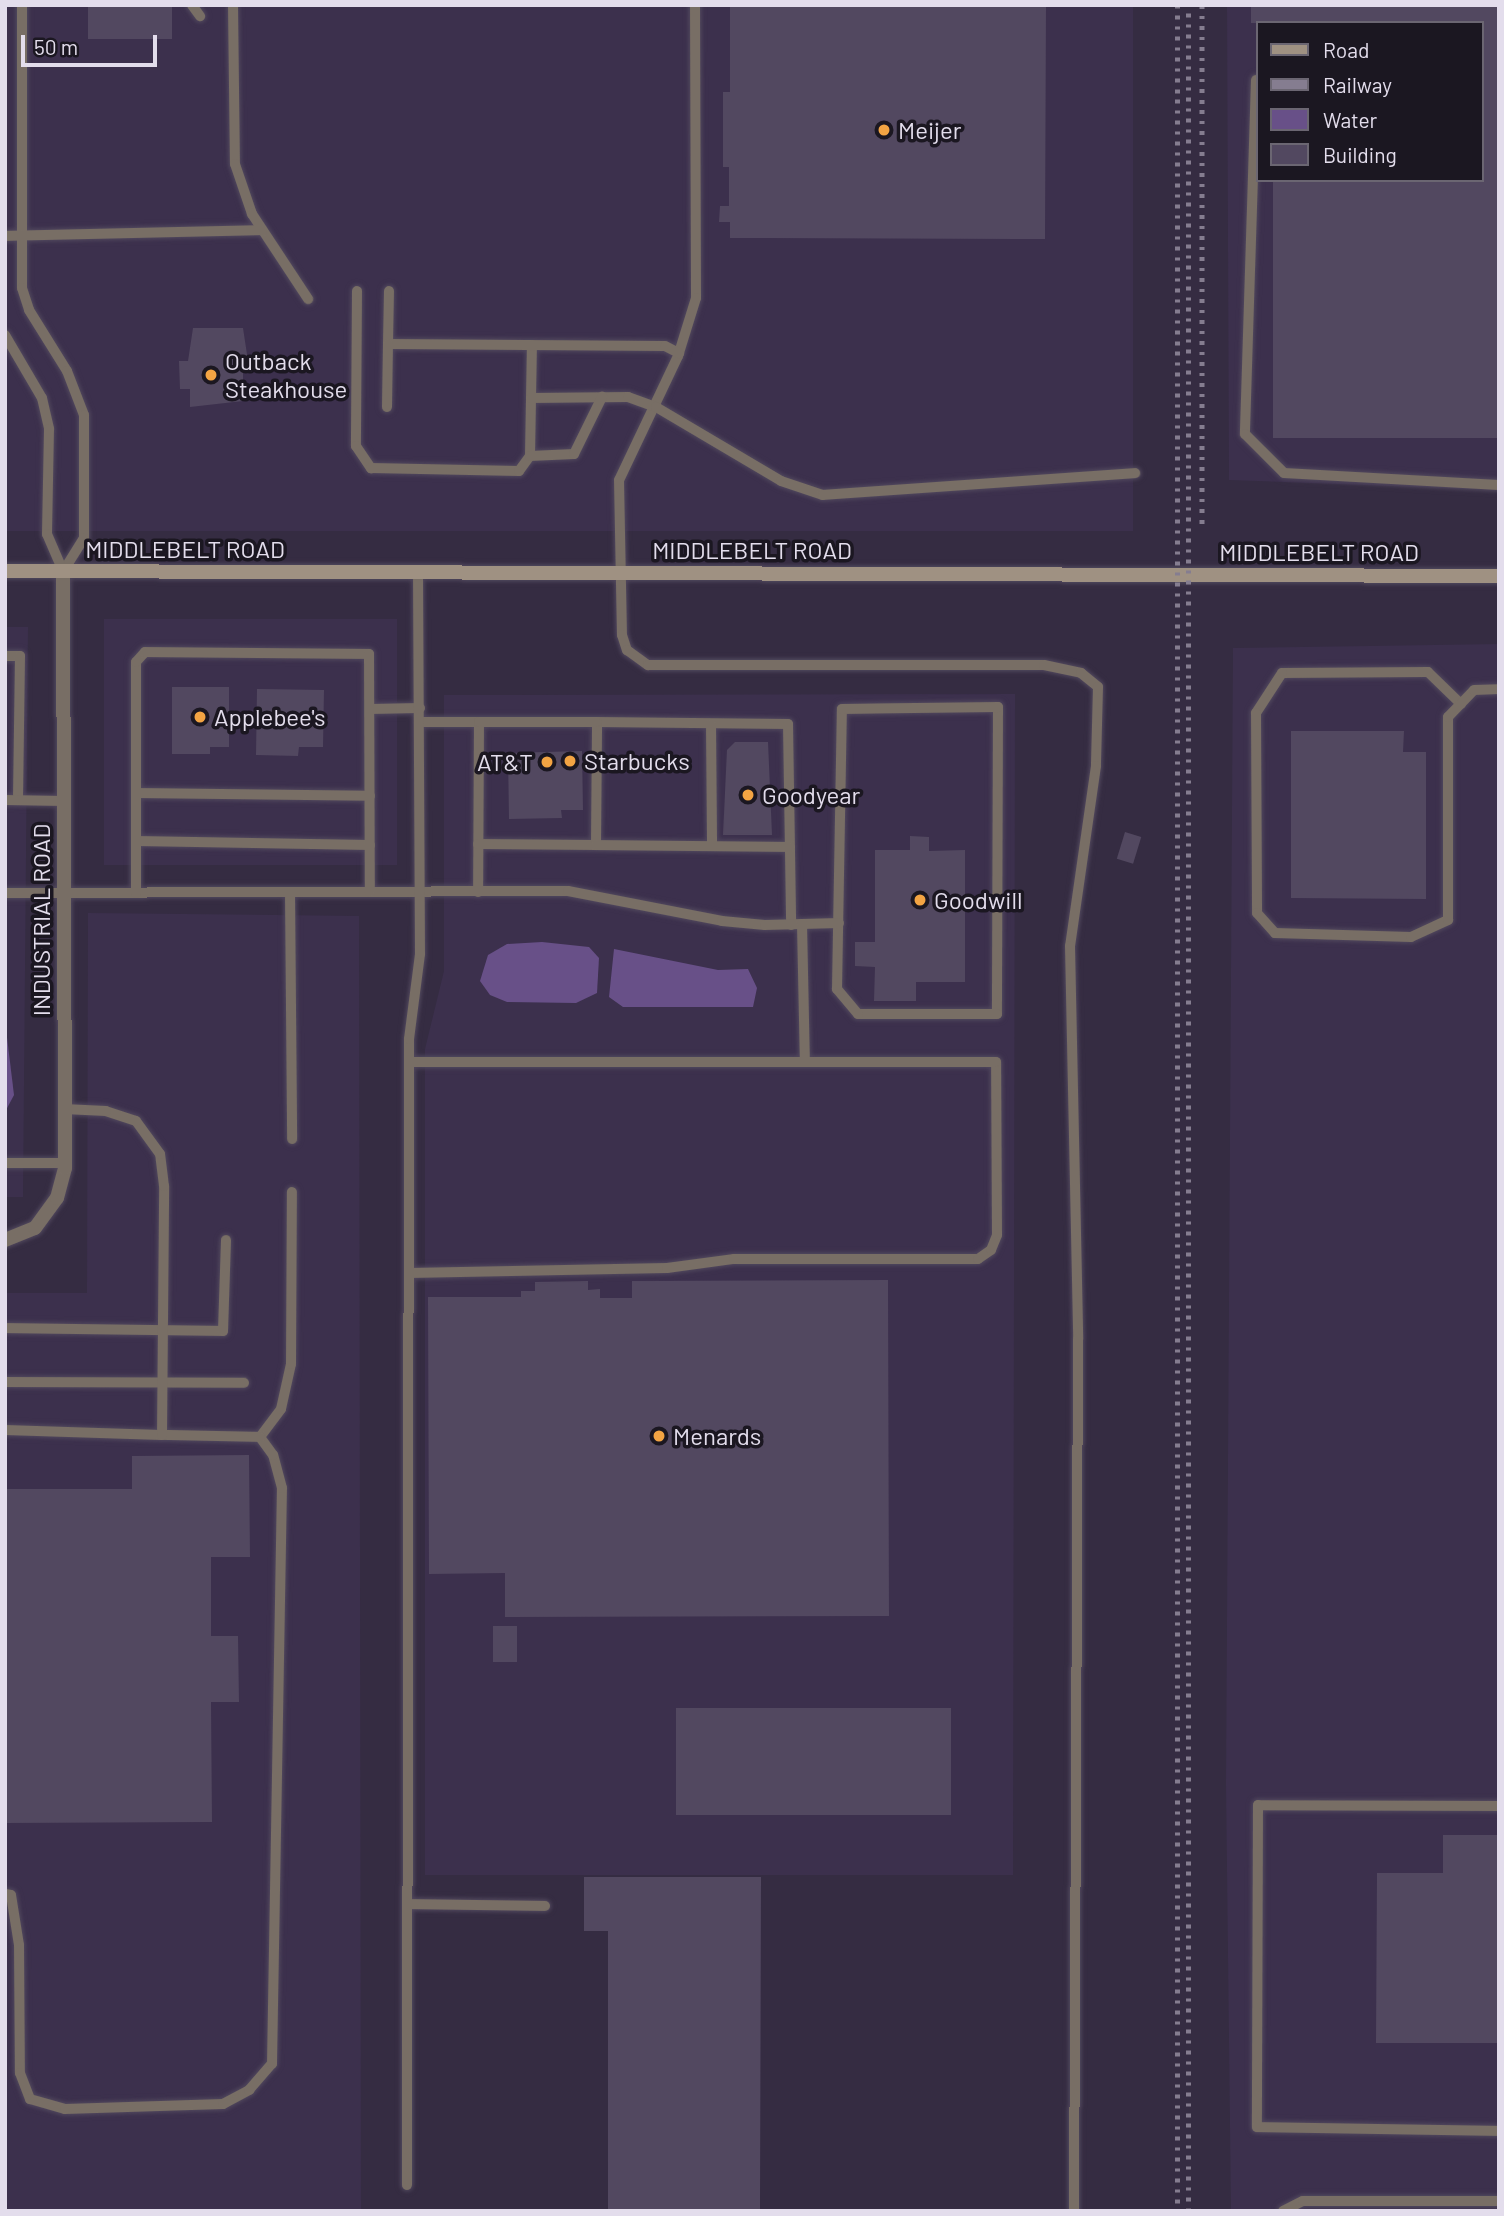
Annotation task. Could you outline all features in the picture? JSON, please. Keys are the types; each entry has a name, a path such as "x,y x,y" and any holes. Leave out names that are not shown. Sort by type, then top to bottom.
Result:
{"main road":[{"name":"MIDDLEBELT ROAD","path":"5,570 1499,576"}],"street":[{"name":"INDUSTRIAL ROAD","path":"5,1240 35,1228 49,1211 62,1183 64,1163 63,571"}],"lane":[{"path":"22,5 22,288 29,310 68,371 84,415 83,538 63,571"},
{"path":"192,5 200,16"},
{"path":"233,5 235,163 244,198 308,299"},
{"path":"695,5 696,298 679,353 656,407 619,480 624,643 632,656 648,665 1044,665 1081,673 1098,687 1096,766 1070,946 1078,1339 1073,2211"},
{"path":"1256,80 1245,434 1284,473 1499,485"},
{"path":"5,236 262,230"},
{"path":"357,291 356,446 371,468 519,471 530,456 532,345"},
{"path":"387,407 389,291"},
{"path":"5,335 42,398 49,429 47,534 63,571"},
{"path":"388,344 665,346 679,353"},
{"path":"530,456 574,454 602,397"},
{"path":"531,398 628,397 656,407 781,481 823,495 1135,473"},
{"path":"407,2185 409,1062 420,954 418,573"},
{"path":"135,893 136,662 145,652 369,654 370,892"},
{"path":"5,656 20,656 19,800"},
{"path":"1461,704 1428,673 1282,673 1256,713 1258,913 1275,933 1411,937 1448,920 1448,717 1461,704 1474,690 1499,689"},
{"path":"998,707 997,1014 858,1014 838,989 839,923 842,709 998,707"},
{"path":"370,709 420,708"},
{"path":"419,722 788,724 790,847 805,1062"},
{"path":"478,892 479,722"},
{"path":"596,845 597,722"},
{"path":"711,724 712,846"},
{"path":"136,793 370,796"},
{"path":"5,800 64,801"},
{"path":"135,841 370,845"},
{"path":"478,844 790,847"},
{"path":"5,893 568,891 722,921 839,923"},
{"path":"290,892 292,1139"},
{"path":"409,1062 996,1062 997,1235 991,1250 978,1259 734,1259 673,1268 409,1273"},
{"path":"64,1109 106,1111 136,1121 160,1154 164,1186 162,1435"},
{"path":"5,1163 64,1163"},
{"path":"260,1437 281,1409 291,1364 292,1192"},
{"path":"5,1328 223,1331 226,1240"},
{"path":"5,1382 244,1383"},
{"path":"5,1430 260,1437"},
{"path":"5,1894 11,1895 19,1945 20,2073 30,2099 65,2109 223,2104 249,2090 272,2064 282,1488 273,1455 260,1437"},
{"path":"1499,1806 1258,1805 1257,2127 1499,2132"},
{"path":"408,1904 545,1906"},
{"path":"1283,2211 1303,2201 1499,2202"}],"shaded area":[{"path":"5,5 1133,5 1133,531 5,531"},
{"path":"1227,5 1499,5 1499,490 1229,480"},
{"path":"104,619 397,619 397,865 104,865"},
{"path":"5,627 28,627 23,1197 5,1197"},
{"path":"1499,644 1499,2211 1231,2211 1226,1784 1233,648"},
{"path":"1015,694 1013,1875 425,1875 425,1049 444,971 444,695"},
{"path":"88,913 359,916 361,2211 5,2211 5,1293 87,1293"}],"water":[{"path":"542,942 589,947 599,958 597,993 576,1003 507,1002 490,995 480,981 488,955 507,944"},
{"path":"614,949 718,970 748,969 757,988 753,1007 623,1007 609,997"},
{"path":"5,1021 14,1095 5,1112"}],"building":[{"path":"88,5 172,5 172,39 88,39"},
{"name":"Meijer","path":"730,5 1046,5 1045,239 730,238 730,222 719,222 720,206 729,206 729,167 723,167 723,92 730,92"},
{"path":"1251,5 1499,5 1499,438 1273,438 1273,182 1483,182 1483,21 1251,23"},
{"name":"Outback Steakhouse","path":"193,328 243,328 248,361 243,361 243,401 190,407 190,389 180,389 179,361 188,361"},
{"name":"Applebee's","path":"172,687 229,687 229,747 210,747 210,754 172,754"},
{"path":"257,689 324,690 323,747 299,747 298,756 256,755"},
{"path":"1291,731 1404,731 1403,752 1426,752 1426,899 1291,898"},
{"name":"Goodyear","path":"735,742 768,742 772,835 723,835 727,750"},
{"path":"582,751 583,810 561,810 562,818 509,819 508,753"},
{"path":"1125,832 1141,837 1133,864 1117,859"},
{"name":"Goodwill","path":"910,836 929,837 929,851 965,850 965,982 916,982 916,1001 874,1001 875,967 855,966 855,942 875,942 875,850 910,850"},
{"name":"Menards","path":"888,1280 889,1616 505,1617 505,1573 429,1574 428,1297 521,1297 521,1291 535,1291 535,1282 588,1281 588,1290 600,1289 600,1298 632,1298 632,1281"},
{"path":"249,1455 250,1557 211,1557 211,1636 238,1636 239,1702 211,1702 212,1822 5,1823 5,1489 132,1489 132,1456"},
{"path":"493,1626 517,1626 517,1662 493,1662"},
{"path":"676,1708 951,1708 951,1815 676,1815"},
{"path":"1443,1835 1499,1835 1499,2043 1376,2043 1377,1873 1443,1873"},
{"path":"584,1877 761,1877 760,2211 608,2211 608,1931 584,1931"}],"railway":[{"path":"1178,5 1178,2211"},
{"path":"1189,5 1189,2211"},
{"path":"1202,5 1202,526"}],"place":[{"name":"Meijer","path":"884,130"},
{"name":"Outback Steakhouse","path":"211,375"},
{"name":"Applebee's","path":"200,717"},
{"name":"Starbucks","path":"570,761"},
{"name":"AT&T","path":"547,762"},
{"name":"Goodyear","path":"748,795"},
{"name":"Goodwill","path":"920,900"},
{"name":"Menards","path":"659,1436"}]}
